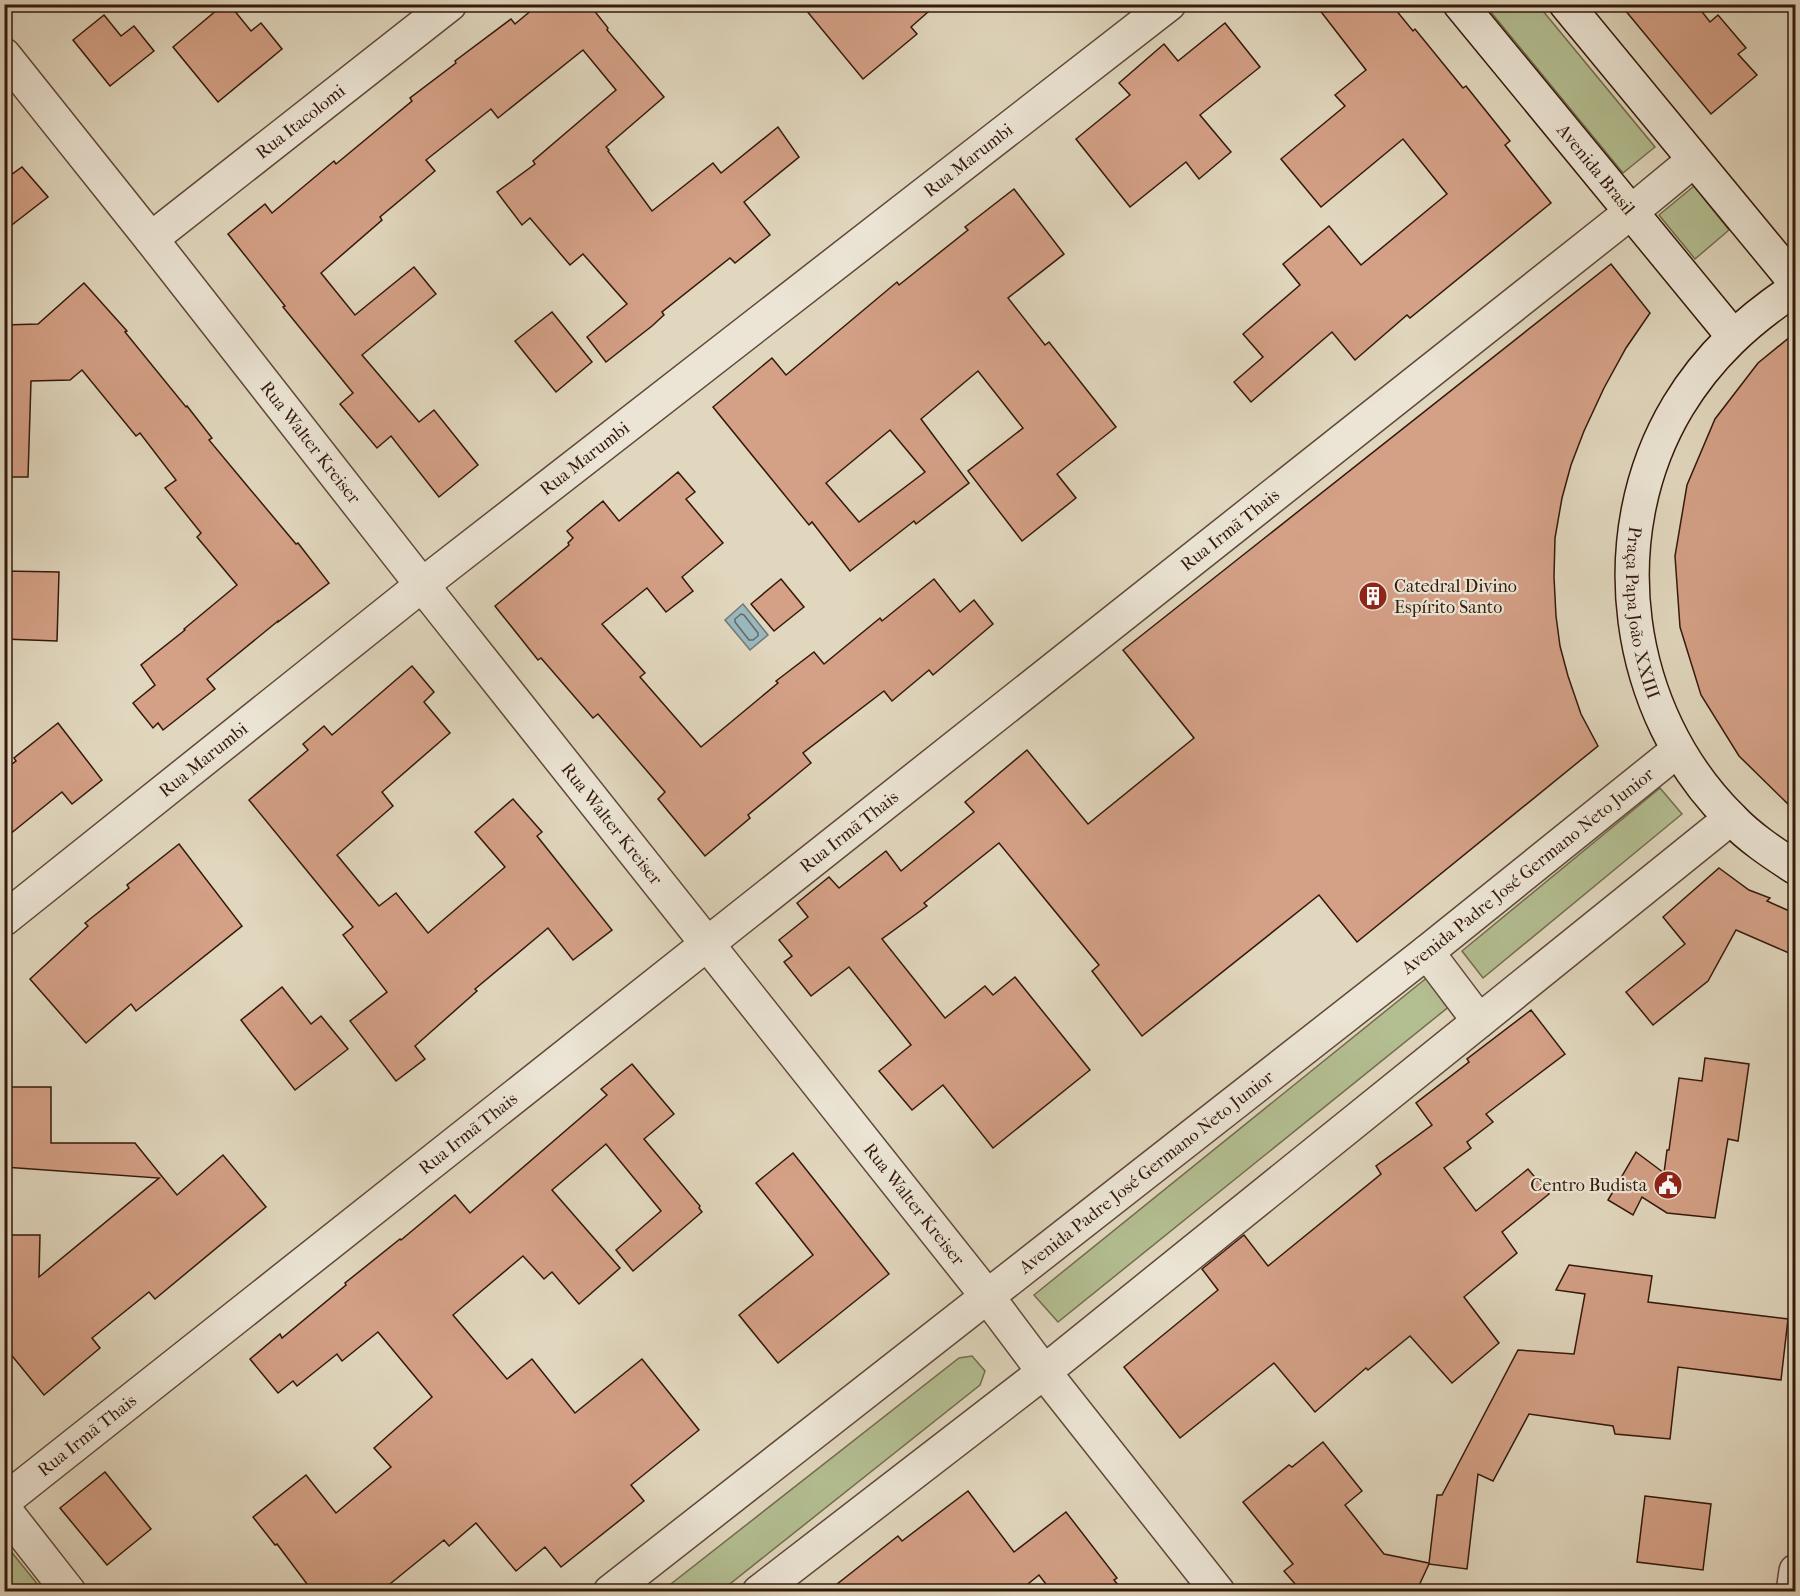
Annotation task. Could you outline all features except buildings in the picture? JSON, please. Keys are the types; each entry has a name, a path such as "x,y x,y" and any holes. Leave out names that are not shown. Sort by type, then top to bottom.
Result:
{"street":[{"name":"Rua Itacolomi","path":"151,239 450,4"},
{"name":"Rua Marumbi","path":"4,919 422,585 1169,4"},
{"name":"Avenida Brasil","path":"1460,4 1733,336"},
{"path":"1566,4 1796,286"},
{"name":"Rua Walter Kreiser","path":"4,55 987,1296 1044,1372 1218,1592"},
{"name":"Rua Irmã Thais","path":"4,1501 1694,160"},
{"name":"Praça Papa João XXIII","path":"1796,286 1764,309 1733,336 1703,370 1678,407 1658,447 1643,490 1634,534 1631,579 1635,624 1641,656 1658,710 1678,750 1702,786 1731,818 1762,846 1796,868"},
{"name":"Avenida Padre José Germano Neto Junior","path":"610,1592 1427,952 1678,750"},
{"path":"759,1592 1044,1372 1731,818"},
{"path":"1427,952 1479,1021"},
{"path":"4,1509 69,1592"},
{"path":"1793,1592 1796,1571"}],"green space":[{"path":"1485,5 1538,5 1655,147 1623,173"},
{"path":"1694,186 1729,230 1695,259 1659,215"},
{"path":"1660,788 1682,814 1483,978 1462,951"},
{"path":"1429,976 1451,1005 1058,1322 1034,1295"},
{"path":"972,1356 985,1371 980,1385 721,1591 662,1591 959,1358"},
{"path":"5,1544 43,1591 5,1591"}],"water":[{"path":"743,604 768,635 750,650 725,620"}],"place":[{"name":"Catedral Divino Espírito Santo","path":"1373,596"},
{"name":"Centro Budista","path":"1668,1185"}]}
